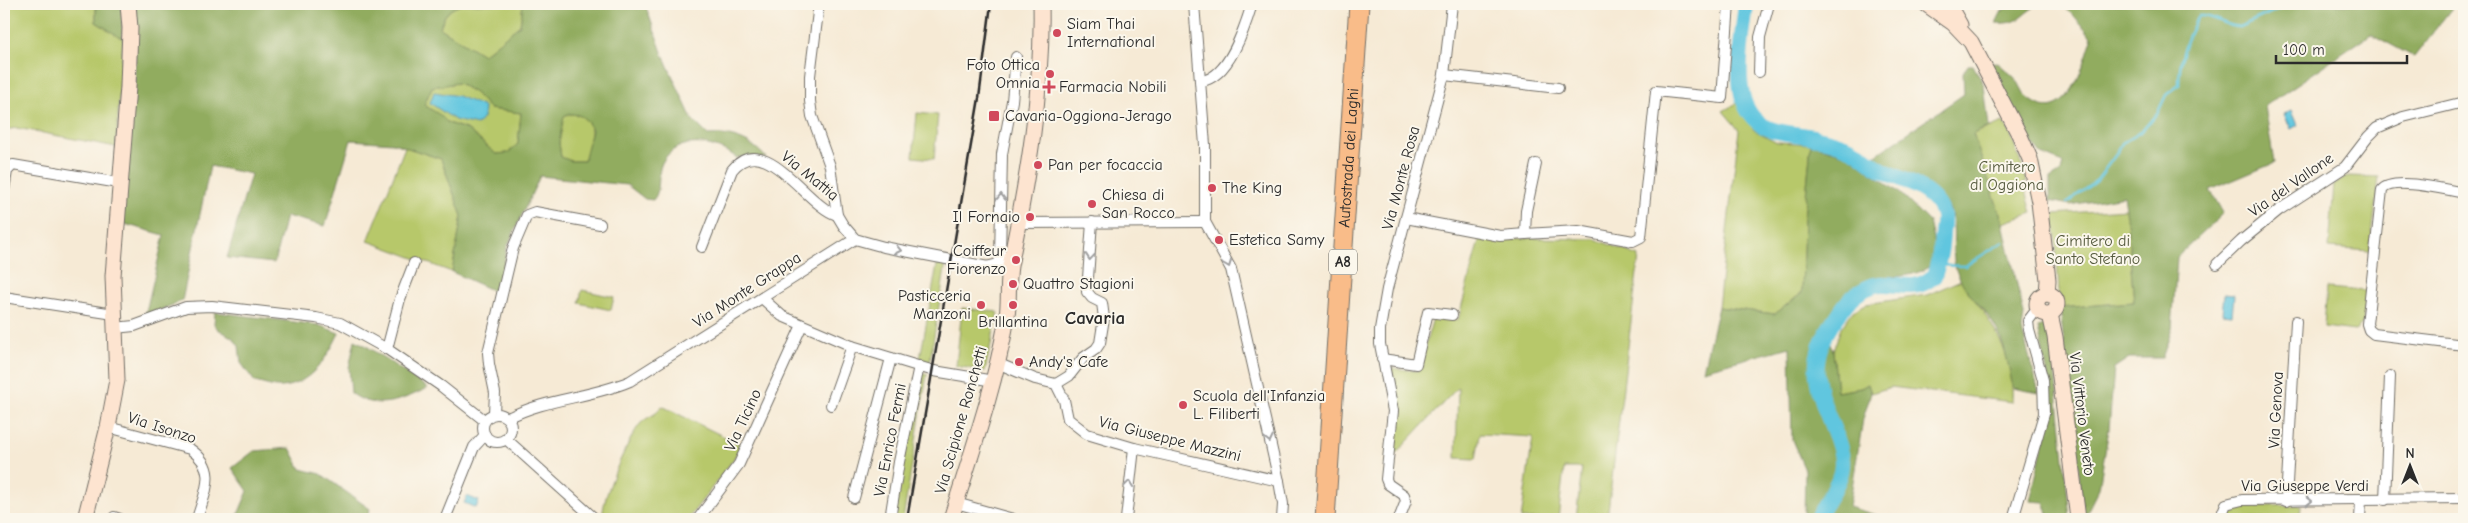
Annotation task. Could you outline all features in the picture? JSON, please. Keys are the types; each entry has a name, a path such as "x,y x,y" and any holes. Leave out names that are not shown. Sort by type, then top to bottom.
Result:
{"highway":[{"name":"Autostrada dei Laghi","path":"1314,519 1319,470 1347,4"},
{"name":"Autostrada dei Laghi","path":"1325,519 1330,473 1359,4"}],"street":[{"path":"86,519 117,380 113,276 128,87 130,28 128,4"},
{"path":"819,4 810,76 810,102 812,116 830,166 837,215 855,239 884,247 1009,272"},
{"name":"Via Scipione Ronchetti","path":"950,519 994,380 1008,313 1009,272 1019,223 1033,129 1042,48 1041,4"},
{"path":"1194,4 1205,145 1205,222 1230,269 1279,481 1283,504 1282,519"},
{"path":"1201,81 1217,73 1230,58 1252,4"},
{"name":"Via Monte Rosa","path":"1399,519 1406,501 1404,495 1388,484 1386,479 1393,411 1380,344 1382,314 1444,75 1452,4"},
{"path":"1406,218 1500,236 1578,231 1633,241 1641,237 1656,91 1722,98 1729,4"},
{"path":"1759,72 1760,37 1769,4"},
{"path":"1912,4 1937,8"},
{"name":"Via Vittorio Veneto","path":"1937,8 1972,42 1987,75 2020,136 2036,181 2048,280 2047,294 2055,298 2057,303 2056,307 2044,311 2055,337 2078,519"},
{"name":"Via Vittorio Veneto","path":"1937,8 1958,39 1987,75"},
{"path":"983,268 998,264 1000,259 1002,154 1012,101 1016,57"},
{"path":"1444,75 1558,88"},
{"name":"Via del Vallone","path":"2217,264 2240,241 2279,210 2345,167 2377,128 2402,117 2464,102"},
{"name":"Via Mattia","path":"702,247 732,170 737,163 763,158 777,166 823,209 837,215"},
{"path":"4,190 7,171 13,164 119,183"},
{"path":"1526,234 1526,211 1536,164"},
{"path":"2464,193 2432,186 2392,184 2385,186 2382,190 2367,324 2369,330 2374,334 2464,344"},
{"path":"494,414 494,384 488,364 488,353 513,248 527,215 535,212 600,224"},
{"path":"998,363 1035,379 1056,384 1069,376 1082,358 1096,349 1102,337 1104,318 1102,303 1092,298 1087,292 1092,222"},
{"path":"1019,223 1205,222"},
{"name":"Via Monte Grappa","path":"508,418 542,404 602,390 630,381 855,239"},
{"path":"387,349 400,298 414,263"},
{"path":"4,296 134,326 186,307 212,306 316,318 340,323 387,349 441,386 484,420"},
{"path":"762,298 773,310 802,326 852,346 934,371 994,380"},
{"path":"2013,519 2044,414 2043,380 2028,321 2044,311"},
{"path":"1382,359 1416,364 1428,312 1452,315"},
{"name":"Via Genova","path":"2286,501 2296,321"},
{"name":"Via Ticino","path":"698,519 739,464 802,326"},
{"path":"831,405 852,346"},
{"path":"854,498 891,358"},
{"name":"Via Enrico Fermi","path":"890,519 899,462 919,366"},
{"name":"Via Giuseppe Verdi","path":"2385,500 2390,376"},
{"name":"Via Giuseppe Mazzini","path":"1056,384 1064,400 1066,414 1071,423 1087,434 1134,448 1279,481"},
{"path":"494,414 508,418 511,429 506,438 499,442 491,441 484,435 482,428 484,420 494,414"},
{"name":"Via Isonzo","path":"108,427 190,449 198,454 205,462 208,482 197,519"},
{"path":"445,519 474,447 484,435"},
{"path":"506,438 595,519"},
{"path":"1126,519 1134,448"},
{"name":"Via Giuseppe Verdi","path":"2220,519 2226,504 2242,500 2361,501 2464,498"},
{"path":"2360,519 2361,501"},
{"path":"956,503 1013,519"}],"green space":[{"path":"4,4 96,4 96,22 123,39 116,147 17,128 4,130"},
{"path":"96,4 121,4 123,39 96,22"},
{"path":"136,4 220,4 231,8 238,4 464,4 454,7 448,12 440,28 483,55 520,25 523,4 645,4 663,55 692,119 708,135 724,135 740,139 754,147 766,158 748,156 737,158 719,148 708,145 687,144 669,154 662,163 658,188 653,200 645,199 627,185 540,176 507,247 498,293 452,272 462,216 441,159 393,143 351,140 325,226 286,216 274,263 227,258 251,174 210,166 182,301 145,316 164,235 121,223 135,79","holes":["458,83 475,93 490,109 521,113 518,144 508,153 496,154 468,130 448,123 440,115 424,105 432,87","568,114 583,118 588,122 592,130 584,161 571,161 561,157 559,143 564,116"]},
{"path":"464,4 523,4 520,25 483,55 440,28 448,12 454,7"},
{"path":"2012,4 2043,4 2012,22 1996,23 2002,11"},
{"path":"2059,4 2455,4 2414,57 2371,34 2265,106 2274,163 2210,190 2223,213 2177,257 2172,329 2162,358 2129,358 2114,368 2109,429 2099,488 2084,518 2060,308 2134,302 2124,196 2070,205 2050,201 2050,179 2061,172 2063,163 2041,154 2032,143 1989,63 1997,62 2015,78 2027,97 2041,105 2052,106 2062,101 2078,79 2092,39 2077,20"},
{"path":"1968,65 1973,65 1984,85 1989,127 1973,134 2003,223 2024,315 2022,330 2039,393 2013,388 2005,351 1997,330 1958,275 1954,258 1953,223 1948,206 1943,199 1928,185 1919,180 1870,159 1964,94 1963,73"},
{"path":"458,83 475,93 490,109 521,113 518,144 508,153 496,154 468,130 448,123 424,105 432,87"},
{"path":"1737,103 1754,130 1777,142 1811,144 1804,218 1802,293 1775,314 1718,307 1739,130 1723,111"},
{"path":"917,113 938,115 934,159 913,157"},
{"path":"568,114 578,115 589,124 591,137 584,161 571,161 561,157 559,143 563,116"},
{"name":"Cimitero di Oggiona","path":"2003,122 2010,133 2027,181 2024,183 2032,213 2003,223 1973,134"},
{"path":"1811,144 1848,155 1901,194 1929,222 1934,244 1930,266 1913,274 1874,279 1866,282 1841,302 1822,327 1833,351 1837,392 1861,388 1868,384 1871,393 1863,419 1849,507 1879,516 1879,519 1804,519 1805,470 1792,440 1790,347 1703,370 1718,307 1775,314 1802,293 1804,218"},
{"path":"405,147 441,159 462,216 452,272 368,241"},
{"path":"2348,176 2379,177 2370,251 2329,248 2334,185"},
{"name":"Cimitero di Santo Stefano","path":"2126,209 2134,302 2060,308 2054,214"},
{"path":"1535,238 1595,239 1639,256 1607,519 1576,519 1582,468 1564,468 1558,519 1521,519 1533,437 1480,434 1476,459 1456,458 1458,387 1394,456 1399,411 1390,368 1418,371 1433,318 1458,320 1479,240"},
{"path":"946,263 929,367 919,364 937,265"},
{"path":"1961,280 1990,323 2005,351 2012,383 2012,402 1891,387 1871,393 1868,384 1861,388 1837,392 1833,351 1841,328 1853,311 1866,304 1927,295"},
{"path":"2327,288 2366,291 2363,324 2355,331 2324,327"},
{"path":"582,290 614,297 611,310 579,303"},
{"path":"962,308 998,312 985,371 956,366"},
{"path":"215,312 318,325 339,333 324,360 310,375 292,385 272,386 255,382 241,363 239,346 233,338 218,329 214,324"},
{"path":"2043,325 2049,329 2054,361 2070,519 2050,519 2044,502 2030,501 2050,415 2047,371 2038,328"},
{"path":"355,340 428,388 409,397 390,402 370,402 360,399 351,393 349,368"},
{"path":"921,373 927,374 903,519 894,519 902,466"},
{"path":"662,406 741,445 733,460 688,519 603,519 603,511 610,485 629,441 641,423 657,412"},
{"path":"290,448 301,469 321,474 370,509 367,519 236,519 248,491 232,468 254,451"},
{"path":"2301,505 2300,519 2228,519 2230,507"}],"water":[{"path":"434,92 458,96 484,107 483,118 477,125 455,120 430,103"},
{"path":"2292,111 2298,125 2291,129 2284,114"},
{"path":"2224,294 2234,295 2232,315 2222,314"},
{"path":"467,496 479,501 476,508 464,503"}],"waterway":[{"path":"1746,4 1740,59 1741,88 1744,101 1755,120 1763,126 1780,132 1808,136 1850,148 1881,169 1918,187 1934,199 1940,207 1943,216 1940,251 1934,276 1914,286 1880,284 1862,291 1845,305 1826,334 1821,346 1817,370 1820,394 1839,444 1842,468 1837,484 1818,519"},
{"path":"2067,203 2097,180 2122,143 2142,131 2158,112 2166,95 2179,85 2184,49 2190,32 2199,16 2209,17 2228,25 2239,27 2283,7 2304,4"},
{"path":"1938,265 1965,266 2003,242"}],"railway":[{"path":"907,519 979,98 991,4"}],"place":[{"name":"Siam Thai International","path":"1057,33"},
{"name":"Foto Ottica Omnia","path":"1050,74"},
{"name":"Farmacia Nobili","path":"1049,87"},
{"name":"Cavaria-Oggiona-Jerago","path":"994,116"},
{"name":"Pan per focaccia","path":"1038,165"},
{"name":"The King","path":"1212,188"},
{"name":"Chiesa di San Rocco","path":"1092,204"},
{"name":"Il Fornaio","path":"1030,217"},
{"name":"Estetica Samy","path":"1219,240"},
{"name":"Coiffeur Fiorenzo","path":"1016,260"},
{"name":"Quattro Stagioni","path":"1013,284"},
{"name":"Pasticceria Manzoni","path":"981,305"},
{"name":"Brillantina","path":"1013,305"},
{"name":"Andy's Cafe","path":"1019,362"},
{"name":"Scuola dell'Infanzia L. Filiberti","path":"1183,405"}],"district":[{"name":"Cavaria","path":"1095,318"}]}
